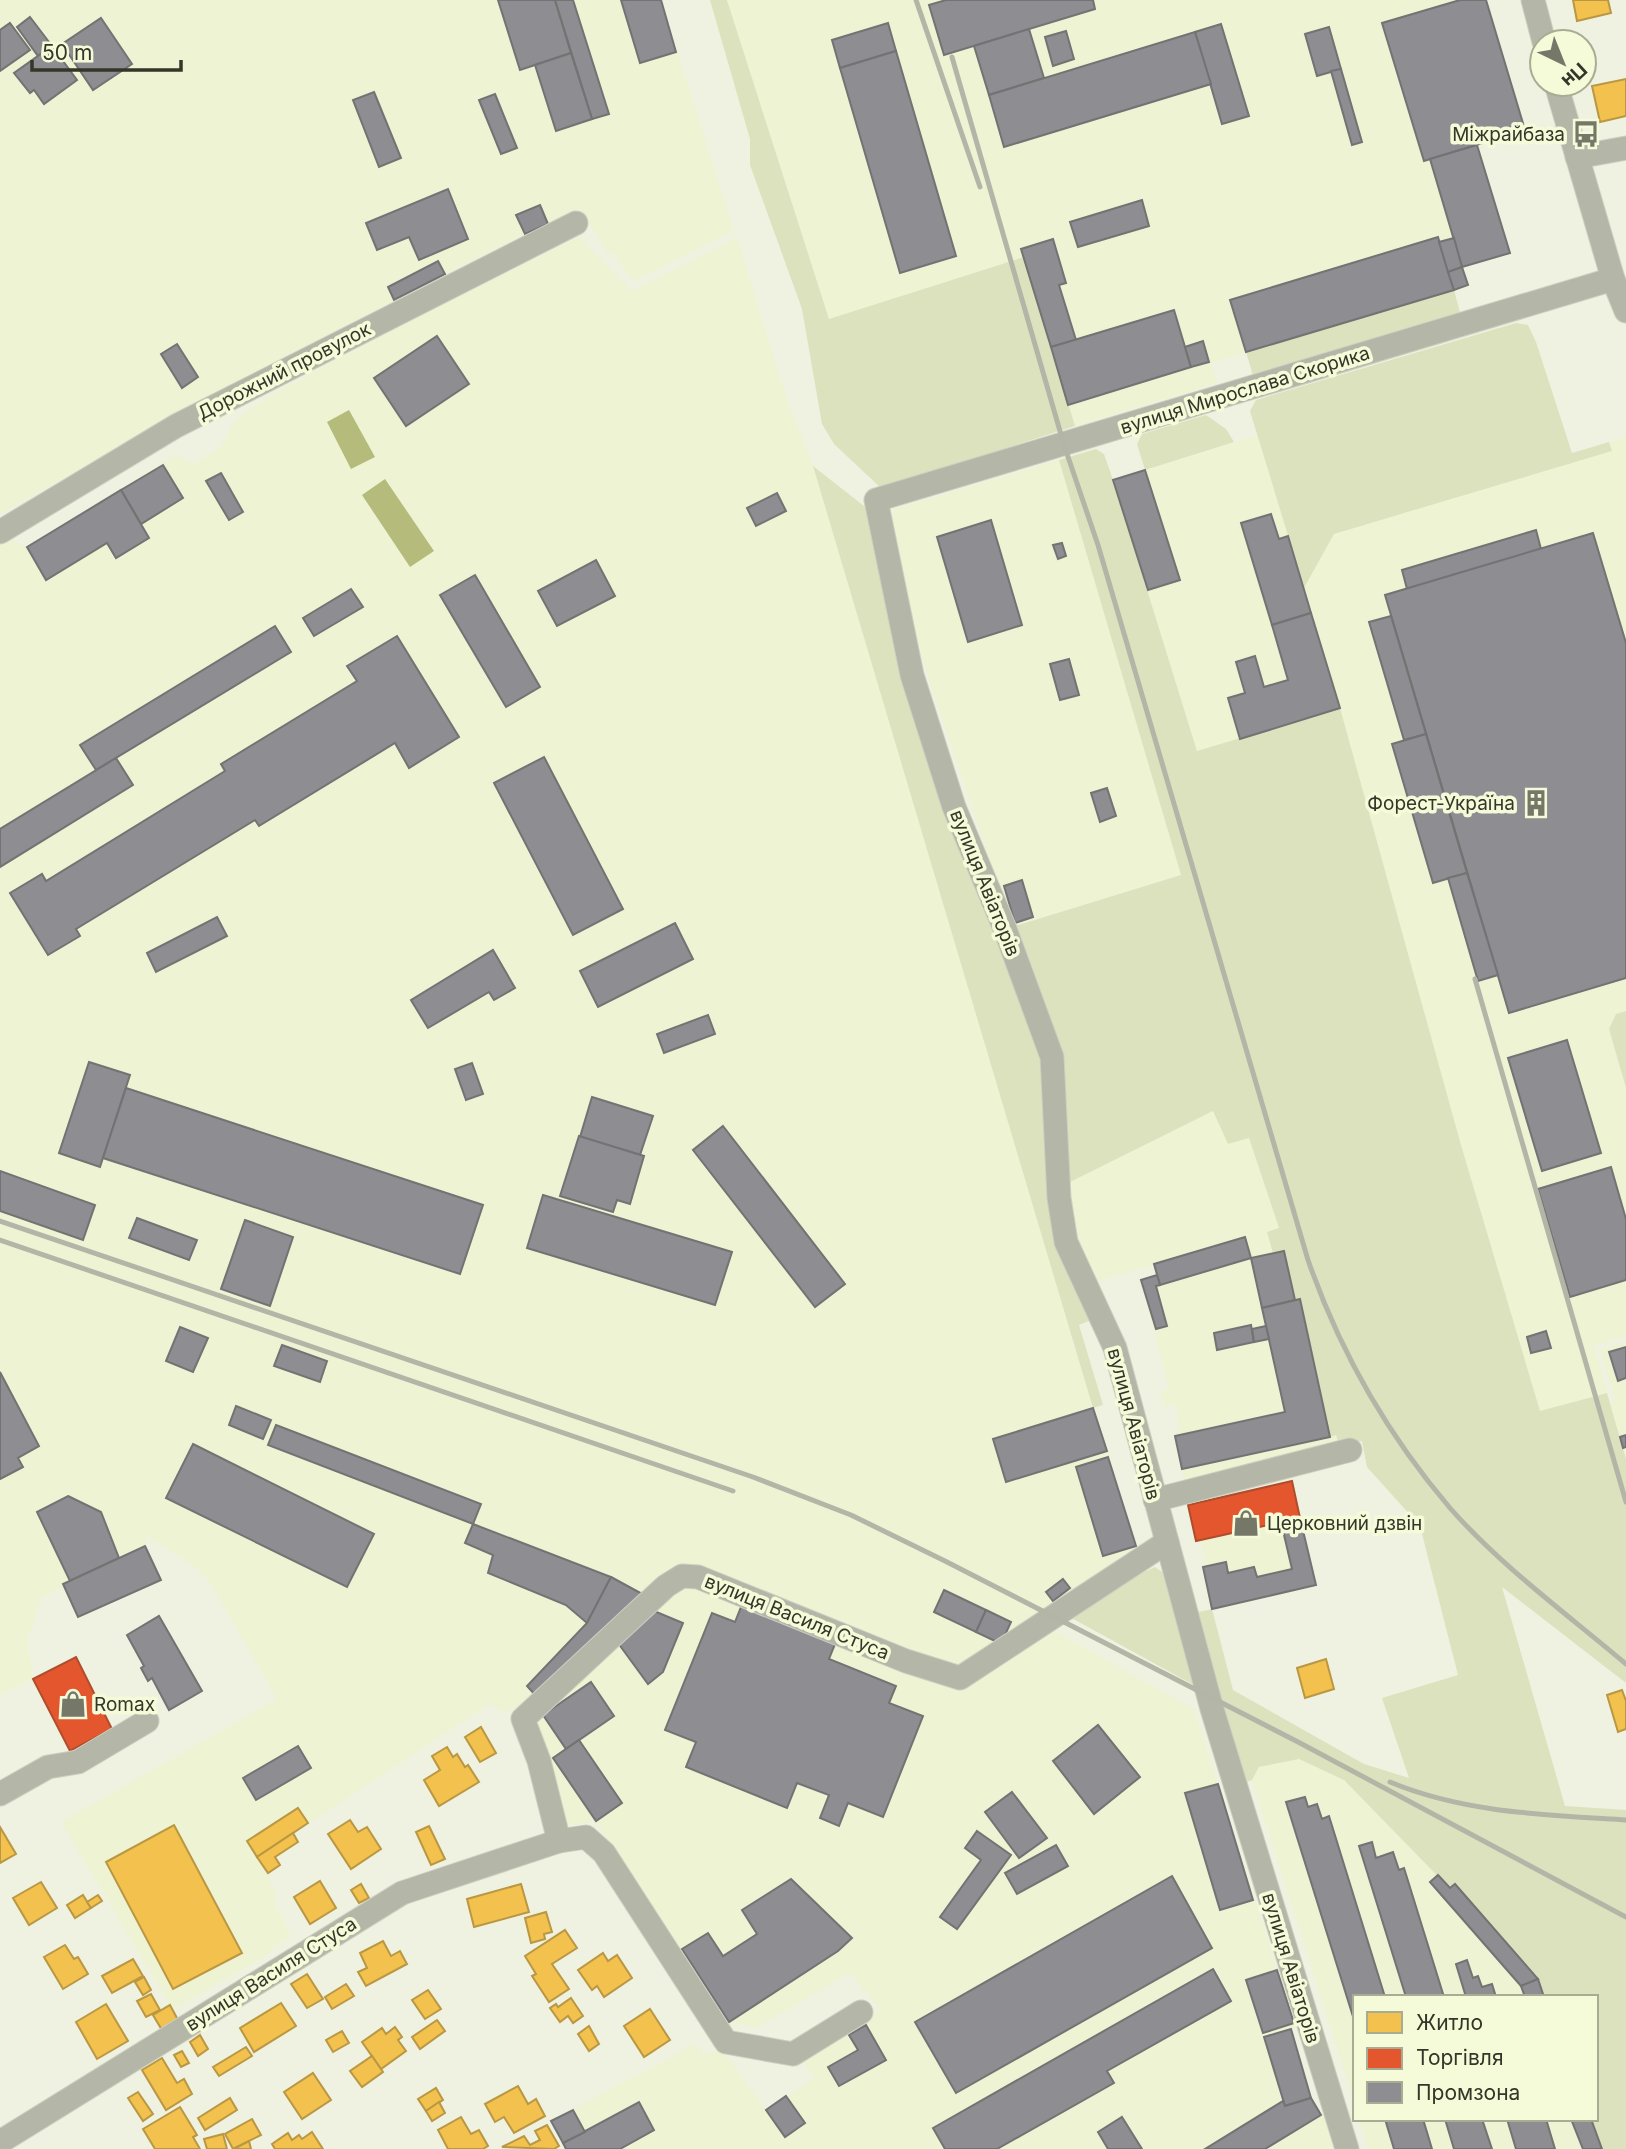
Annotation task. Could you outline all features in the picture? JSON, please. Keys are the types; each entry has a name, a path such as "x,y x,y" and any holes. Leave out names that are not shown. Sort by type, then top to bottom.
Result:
{"street":[{"path":"1533,0 1541,28"},
{"path":"1560,98 1613,279 1626,311"},
{"path":"1577,157 1626,148"},
{"name":"Дорожний провулок","path":"0,532 176,426 576,223"},
{"name":"вулиця Мирослава Скорика","path":"876,500 1613,279"},
{"name":"вулиця Авіаторів","path":"876,500 912,675 954,807 1005,929 1052,1057 1059,1198 1066,1242 1115,1348 1212,1709 1347,2149"},
{"path":"1155,1500 1350,1450"},
{"name":"вулиця Василя Стуса","path":"559,1841 539,1761 523,1719 666,1586 682,1576 698,1577 906,1661 960,1678 1167,1542"},
{"path":"0,1794 48,1767 78,1762 147,1721"},
{"name":"вулиця Василя Стуса","path":"0,2142 401,1893 559,1841 586,1836 604,1853 726,2042 793,2054 861,2012"}],"shaded area":[{"path":"0,0 661,0 734,230 633,282 614,253 609,255 580,208 484,254 171,417 0,514"},
{"path":"710,0 727,0 829,319 1024,257 1075,426 881,488 834,444 822,424 802,309 750,165 750,139"},
{"path":"727,0 1486,0 1525,130 1477,145 1510,253 1448,272 1454,290 1211,363 1217,383 1075,426 1023,257 829,320"},
{"path":"579,237 632,291 737,238 786,397 813,466 1136,1546 984,1656 954,1669 907,1655 681,1562 528,1705 504,1712 490,1704 258,1857 277,1895 274,1902 291,1936 272,1948 268,1954 173,2010 61,1822 277,1699 210,1582 193,1565 146,1536 145,1546 42,1597 27,1640 33,1679 0,1695 0,545 8,539 27,547 175,455 194,464 221,447 235,420 276,392 451,299"},
{"path":"1454,290 1461,316 1254,379 1246,352"},
{"path":"1516,323 1528,325 1536,342 1572,453 1609,442 1612,451 1334,534 1304,588 1250,411 1256,400"},
{"path":"349,410 375,457 351,469 327,422"},
{"path":"1206,415 1226,429 1234,442 1145,470 1137,444 1142,434"},
{"path":"1271,416 1526,468 1626,437 1626,1336 1594,1346 1607,1393 1540,1412 1461,1145 1339,708 1197,752 1113,480 1257,435"},
{"path":"1096,449 1104,454 1197,751 1340,708 1461,1145 1540,1411 1607,1393 1626,1459 1626,1683 1502,1587 1565,1806 1626,1810 1626,2149 1602,2149 1592,2121 1598,2121 1598,1995 1543,1995 1538,1979 1344,1780 1299,1759 1259,1767 1252,1780 1246,1782 1194,1613 1212,1609 1233,1690 1364,1764 1409,1778 1382,1698 1458,1675 1420,1526 1367,1467 1362,1441 1339,1445 1336,1435 1330,1437 1300,1300 1295,1300 1284,1251 1273,1253 1267,1232 1279,1228 1249,1138 1228,1144 1213,1111 1066,1184 1060,1057 1012,927 1181,875 1059,460"},
{"path":"1059,460 1181,875 1012,927 926,671 889,530 894,509"},
{"path":"813,466 869,510 1046,1058 1050,1198 1096,1318 1079,1325 1103,1405 1093,1408"},
{"path":"385,479 434,551 410,567 362,495"},
{"path":"1626,1011 1626,1088 1609,1029 1616,1014"},
{"path":"1214,1110 1249,1138 1279,1229 1267,1232 1273,1253 1284,1251 1295,1300 1300,1299 1330,1437 1336,1435 1339,1445 1185,1484 1175,1436 1179,1424 1176,1404 1164,1407 1160,1392 1169,1389 1141,1280 1157,1275 1154,1265 1092,1283 1073,1240 1066,1184"},
{"path":"1626,1342 1626,1459 1610,1401 1615,1400 1600,1350"},
{"path":"1292,1481 1316,1585 1212,1609 1203,1567 1206,1566 1200,1541 1196,1541 1188,1505"},
{"path":"1155,1567 1168,1576 1201,1689 1066,1615 1096,1595"},
{"path":"693,1583 958,1688 1027,1637 1054,1631 1194,1709 1296,2028 1291,2030 1311,2098 1321,2114 1324,2113 1333,2149 566,2149 551,2121 695,2044 706,2055 721,2048 766,2110 814,2079 799,2056 880,2010 850,1973 756,2028 729,2022 596,1821 566,1826 535,1717 680,1585"},
{"path":"1299,1759 1344,1780 1538,1979 1543,1995 1353,1995 1353,2099 1252,1780 1259,1767"},
{"path":"1360,2121 1592,2121 1602,2149 1368,2149"}],"building: Житло":[{"path":"1573,0 1608,0 1611,13 1577,21"},
{"path":"1626,79 1626,116 1600,122 1595,98 1598,98 1598,85"},
{"path":"1326,1659 1334,1689 1305,1698 1297,1668"},
{"path":"1622,1690 1626,1701 1626,1729 1618,1732 1607,1695"},
{"path":"481,1727 496,1753 480,1762 465,1737"},
{"path":"447,1747 453,1757 457,1754 465,1767 468,1765 479,1782 439,1806 424,1780 440,1770 432,1756"},
{"path":"298,1808 308,1823 257,1857 247,1841"},
{"path":"350,1820 358,1832 367,1827 381,1849 351,1869 328,1834"},
{"path":"174,1825 242,1953 173,1989 106,1862"},
{"path":"429,1826 445,1859 431,1865 416,1832"},
{"path":"0,1827 16,1854 0,1863"},
{"path":"293,1833 298,1842 275,1857 280,1865 268,1873 257,1857"},
{"path":"320,1881 336,1908 310,1924 294,1897"},
{"path":"41,1882 57,1908 29,1925 13,1898"},
{"path":"361,1884 369,1898 359,1903 351,1890"},
{"path":"521,1884 529,1912 474,1927 467,1899"},
{"path":"83,1895 91,1908 75,1918 67,1905"},
{"path":"98,1895 102,1901 91,1908 87,1902"},
{"path":"546,1912 552,1932 544,1934 545,1939 531,1943 525,1918"},
{"path":"565,1930 577,1948 552,1964 569,1989 549,2002 532,1976 536,1974 525,1956"},
{"path":"383,1941 391,1956 400,1951 407,1964 366,1986 358,1972 367,1968 360,1953"},
{"path":"65,1945 74,1959 78,1957 88,1974 63,1989 44,1957"},
{"path":"603,1953 608,1961 617,1955 632,1978 604,1997 597,1986 592,1990 578,1970"},
{"path":"133,1959 143,1976 112,1993 102,1976"},
{"path":"307,1974 323,1999 307,2008 291,1984"},
{"path":"144,1977 151,1990 143,1995 135,1982"},
{"path":"346,1984 354,1996 332,2009 325,1997"},
{"path":"428,1990 441,2009 425,2019 412,2000"},
{"path":"151,1994 160,2010 146,2017 137,2001"},
{"path":"571,1998 583,2016 573,2023 568,2016 560,2022 550,2008 556,2004 558,2007"},
{"path":"281,2003 296,2026 254,2052 240,2028"},
{"path":"106,2004 128,2041 97,2059 76,2022"},
{"path":"170,2005 178,2020 162,2030 153,2015"},
{"path":"650,2009 670,2040 644,2057 624,2026"},
{"path":"437,2020 445,2031 420,2049 412,2037"},
{"path":"589,2026 599,2044 589,2051 578,2034"},
{"path":"395,2027 402,2037 398,2040 406,2051 381,2069 362,2042 382,2028 386,2034"},
{"path":"342,2031 349,2043 333,2052 326,2040"},
{"path":"200,2035 208,2049 198,2056 190,2042"},
{"path":"246,2047 252,2056 219,2076 213,2067"},
{"path":"182,2051 189,2063 181,2067 174,2055"},
{"path":"372,2056 383,2072 362,2087 350,2071"},
{"path":"162,2058 177,2083 184,2079 192,2094 166,2110 142,2070"},
{"path":"313,2073 331,2100 302,2119 284,2092"},
{"path":"518,2086 528,2104 536,2099 545,2116 514,2133 504,2117 495,2122 485,2104"},
{"path":"436,2088 443,2100 426,2111 418,2099"},
{"path":"138,2092 153,2114 143,2121 128,2098"},
{"path":"230,2098 237,2110 205,2130 198,2118"},
{"path":"439,2102 445,2113 432,2121 426,2111"},
{"path":"180,2107 197,2135 193,2137 200,2149 155,2149 143,2129"},
{"path":"461,2117 471,2134 479,2130 488,2146 483,2149 448,2149 438,2130"},
{"path":"252,2119 261,2135 233,2149 225,2134"},
{"path":"547,2125 559,2146 554,2149 502,2147 524,2136 530,2145 540,2140 535,2131"},
{"path":"312,2132 323,2149 275,2149 272,2144 288,2133 292,2140 299,2135 302,2139"},
{"path":"223,2134 227,2149 207,2149 204,2139"},
{"path":"249,2141 251,2149 234,2149"}],"building: Торгівля":[{"path":"1292,1481 1300,1518 1196,1541 1188,1505"},
{"name":"Romax","path":"76,1657 112,1729 70,1751 33,1679"}],"building: Промзона":[{"path":"498,0 555,0 571,53 520,70"},
{"path":"555,0 573,0 609,114 592,119"},
{"path":"621,0 661,0 676,52 640,63"},
{"path":"946,0 1093,0 1095,9 944,55 929,5"},
{"path":"1460,0 1486,0 1525,130 1424,161 1382,23"},
{"path":"30,17 52,46 38,56 17,27"},
{"path":"101,18 132,64 93,90 62,44"},
{"path":"10,23 30,50 0,71 0,30"},
{"path":"888,23 896,51 840,68 832,40"},
{"path":"1221,24 1249,116 1222,124 1195,32"},
{"path":"1329,27 1341,69 1317,76 1305,34"},
{"path":"1029,29 1044,78 989,95 974,46"},
{"path":"1066,31 1074,59 1053,66 1045,37"},
{"path":"1195,32 1211,84 1004,147 989,95"},
{"path":"52,46 77,80 44,104 34,90 30,93 14,73"},
{"path":"896,51 956,256 900,273 840,68"},
{"path":"571,53 592,119 556,131 535,65"},
{"path":"1341,69 1362,142 1352,145 1331,71"},
{"path":"374,92 401,158 379,167 353,100"},
{"path":"495,94 517,148 501,154 479,100"},
{"path":"1477,145 1510,253 1462,267 1430,159"},
{"path":"448,189 468,239 419,260 409,237 377,250 366,223"},
{"path":"1142,200 1149,226 1078,247 1070,222"},
{"path":"540,205 548,224 525,234 516,215"},
{"path":"1438,237 1454,290 1246,352 1230,300"},
{"path":"1454,238 1462,267 1448,272 1439,242"},
{"path":"1053,239 1066,283 1059,285 1076,340 1051,347 1021,249"},
{"path":"438,261 445,274 394,300 388,287"},
{"path":"1462,267 1468,285 1454,290 1448,272"},
{"path":"1174,310 1191,367 1068,405 1051,347"},
{"path":"437,336 469,384 406,426 374,378"},
{"path":"1203,341 1209,362 1191,367 1185,347"},
{"path":"177,344 198,377 182,388 161,354"},
{"path":"163,465 183,498 141,524 121,490"},
{"path":"1145,470 1180,580 1148,590 1113,480"},
{"path":"221,473 243,512 229,520 206,481"},
{"path":"121,490 149,538 116,558 107,543 46,580 27,547"},
{"path":"777,493 786,511 756,526 747,508"},
{"path":"1271,514 1279,539 1288,536 1311,613 1272,625 1241,523"},
{"path":"991,520 1022,625 968,642 937,537"},
{"path":"1536,530 1541,549 1407,589 1402,570"},
{"name":"Форест-Україна","path":"1593,533 1626,643 1626,978 1509,1013 1385,595"},
{"path":"1062,543 1066,556 1058,559 1053,545"},
{"path":"596,560 615,596 557,626 538,591"},
{"path":"475,575 540,687 506,707 440,595"},
{"path":"351,589 363,607 314,636 303,618"},
{"path":"1311,613 1340,708 1240,739 1228,698 1245,693 1236,662 1255,656 1264,687 1288,680 1272,625"},
{"path":"1391,616 1426,734 1404,740 1369,622"},
{"path":"275,626 291,652 96,770 80,745"},
{"path":"397,636 459,737 409,768 395,743 259,826 255,820 76,929 80,936 48,955 10,893 42,874 46,881 225,771 221,764 357,681 347,666"},
{"path":"1069,659 1079,695 1060,700 1050,664"},
{"path":"1426,734 1467,873 1433,883 1392,744"},
{"path":"544,757 623,909 573,935 494,783"},
{"path":"116,758 133,785 0,867 0,829"},
{"path":"1107,788 1116,816 1100,822 1091,793"},
{"path":"1467,873 1498,975 1478,981 1448,878"},
{"path":"1022,880 1033,917 1015,923 1004,886"},
{"path":"217,917 227,936 156,972 147,953"},
{"path":"675,923 693,959 598,1007 580,971"},
{"path":"493,950 515,988 494,1000 489,992 428,1028 411,1000"},
{"path":"708,1015 715,1034 664,1053 657,1034"},
{"path":"1567,1040 1601,1153 1542,1171 1508,1058"},
{"path":"89,1062 130,1075 100,1167 59,1153"},
{"path":"472,1063 483,1094 466,1100 455,1069"},
{"path":"126,1088 483,1205 460,1274 103,1158"},
{"path":"592,1097 653,1116 640,1155 580,1137"},
{"path":"723,1126 845,1284 815,1307 693,1150"},
{"path":"579,1136 644,1156 630,1204 617,1200 613,1212 560,1196"},
{"path":"1611,1167 1626,1219 1626,1280 1570,1297 1538,1189"},
{"path":"0,1171 95,1205 83,1240 0,1211"},
{"path":"543,1195 732,1252 715,1305 527,1248"},
{"path":"137,1218 197,1240 189,1260 129,1238"},
{"path":"245,1220 293,1237 270,1306 221,1289"},
{"path":"1245,1237 1251,1258 1160,1285 1154,1264"},
{"path":"1284,1251 1295,1300 1262,1308 1251,1258"},
{"path":"1157,1275 1160,1285 1156,1286 1167,1326 1156,1329 1141,1280"},
{"path":"1300,1299 1330,1437 1182,1469 1175,1436 1285,1412 1262,1308"},
{"path":"1251,1325 1254,1342 1217,1350 1214,1333"},
{"path":"1266,1326 1269,1339 1254,1342 1252,1329"},
{"path":"180,1327 208,1338 193,1372 166,1361"},
{"path":"1546,1331 1551,1348 1531,1353 1527,1337"},
{"path":"282,1345 327,1361 320,1382 274,1366"},
{"path":"1626,1347 1626,1378 1618,1381 1609,1352"},
{"path":"0,1372 39,1446 18,1458 23,1467 0,1479"},
{"path":"236,1406 271,1420 263,1439 229,1425"},
{"path":"1093,1408 1107,1451 1006,1482 993,1439"},
{"path":"276,1425 481,1504 473,1524 268,1445"},
{"path":"1626,1435 1626,1447 1623,1448 1620,1437"},
{"path":"193,1444 374,1534 347,1587 166,1498"},
{"path":"1108,1457 1136,1546 1103,1556 1076,1467"},
{"path":"68,1496 101,1512 119,1558 70,1581 37,1512"},
{"path":"1300,1518 1316,1585 1212,1609 1203,1567 1226,1562 1228,1573 1254,1567 1257,1577 1292,1569 1281,1522"},
{"path":"473,1524 611,1577 587,1623 566,1605 488,1573 493,1555 465,1543"},
{"path":"145,1546 161,1580 78,1617 63,1584"},
{"path":"611,1577 646,1596 537,1697 527,1686 587,1623"},
{"path":"1063,1579 1070,1588 1053,1601 1046,1592"},
{"path":"944,1590 986,1610 976,1632 934,1612"},
{"path":"743,1602 837,1639 829,1659 896,1686 889,1703 923,1716 883,1817 848,1803 839,1826 820,1818 829,1795 797,1783 787,1808 686,1767 696,1742 665,1730 712,1613 735,1622"},
{"path":"986,1610 1011,1622 1001,1644 976,1632"},
{"path":"654,1611 683,1623 663,1672 648,1684 618,1643"},
{"path":"159,1616 202,1691 169,1710 152,1678 148,1681 141,1668 144,1666 127,1635"},
{"path":"591,1682 614,1716 566,1749 543,1715"},
{"path":"1098,1725 1140,1777 1094,1814 1053,1761"},
{"path":"579,1740 622,1803 596,1821 553,1758"},
{"path":"298,1746 311,1768 256,1800 243,1778"},
{"path":"1218,1784 1253,1900 1220,1910 1185,1793"},
{"path":"1012,1792 1047,1838 1019,1858 985,1812"},
{"path":"1305,1797 1308,1807 1317,1804 1322,1819 1329,1816 1384,1995 1353,1995 1353,2017 1286,1802"},
{"path":"977,1831 1011,1855 957,1929 940,1917 981,1860 965,1848"},
{"path":"1372,1842 1376,1858 1393,1852 1399,1870 1404,1868 1443,1995 1405,1995 1359,1846"},
{"path":"1056,1845 1068,1866 1017,1894 1005,1873"},
{"path":"1438,1875 1450,1888 1455,1884 1538,1979 1521,1986 1430,1882"},
{"path":"1172,1876 1212,1948 956,2093 915,2022"},
{"path":"791,1879 852,1938 838,1951 729,2022 682,1949 708,1933 723,1956 757,1934 742,1910"},
{"path":"1467,1960 1473,1978 1478,1976 1482,1987 1492,1984 1495,1995 1465,1995 1456,1964"},
{"path":"1213,1969 1231,2001 1107,2071 1114,2083 997,2149 945,2149 933,2128"},
{"path":"1277,1970 1294,2023 1263,2033 1246,1980"},
{"path":"1538,1979 1543,1995 1524,1995 1521,1986"},
{"path":"866,2025 886,2060 839,2086 828,2067 858,2050 849,2035"},
{"path":"1291,2029 1311,2098 1285,2106 1264,2037"},
{"path":"786,2096 805,2123 785,2137 766,2110"},
{"path":"1311,2098 1321,2115 1265,2149 1205,2149 1283,2101 1285,2106"},
{"path":"639,2102 654,2130 620,2149 566,2149 563,2143"},
{"path":"573,2110 585,2132 563,2143 551,2121"},
{"path":"1122,2117 1142,2149 1108,2149 1098,2132"},
{"path":"1386,2121 1424,2121 1432,2149 1394,2149"},
{"path":"1446,2121 1483,2121 1492,2149 1454,2149"},
{"path":"1508,2121 1547,2121 1555,2149 1516,2149"},
{"path":"1572,2121 1592,2121 1602,2149 1583,2149"}],"railway":[{"path":"916,0 980,187"},
{"path":"952,57 1064,445 1098,545 1308,1260 1321,1294 1350,1359 1385,1421 1450,1508 1513,1570 1626,1664"},
{"path":"1475,979 1626,1502"},
{"path":"0,1221 753,1477 851,1515 1300,1743 1626,1917"},
{"path":"0,1240 733,1491"},
{"path":"1390,1782 1447,1800 1506,1811 1626,1820"}],"place":[{"name":"Міжрайбаза","path":"1586,134"},
{"name":"Форест-Україна","path":"1536,803"},
{"name":"Церковний дзвін","path":"1246,1523"},
{"name":"Romax","path":"73,1704"}]}
